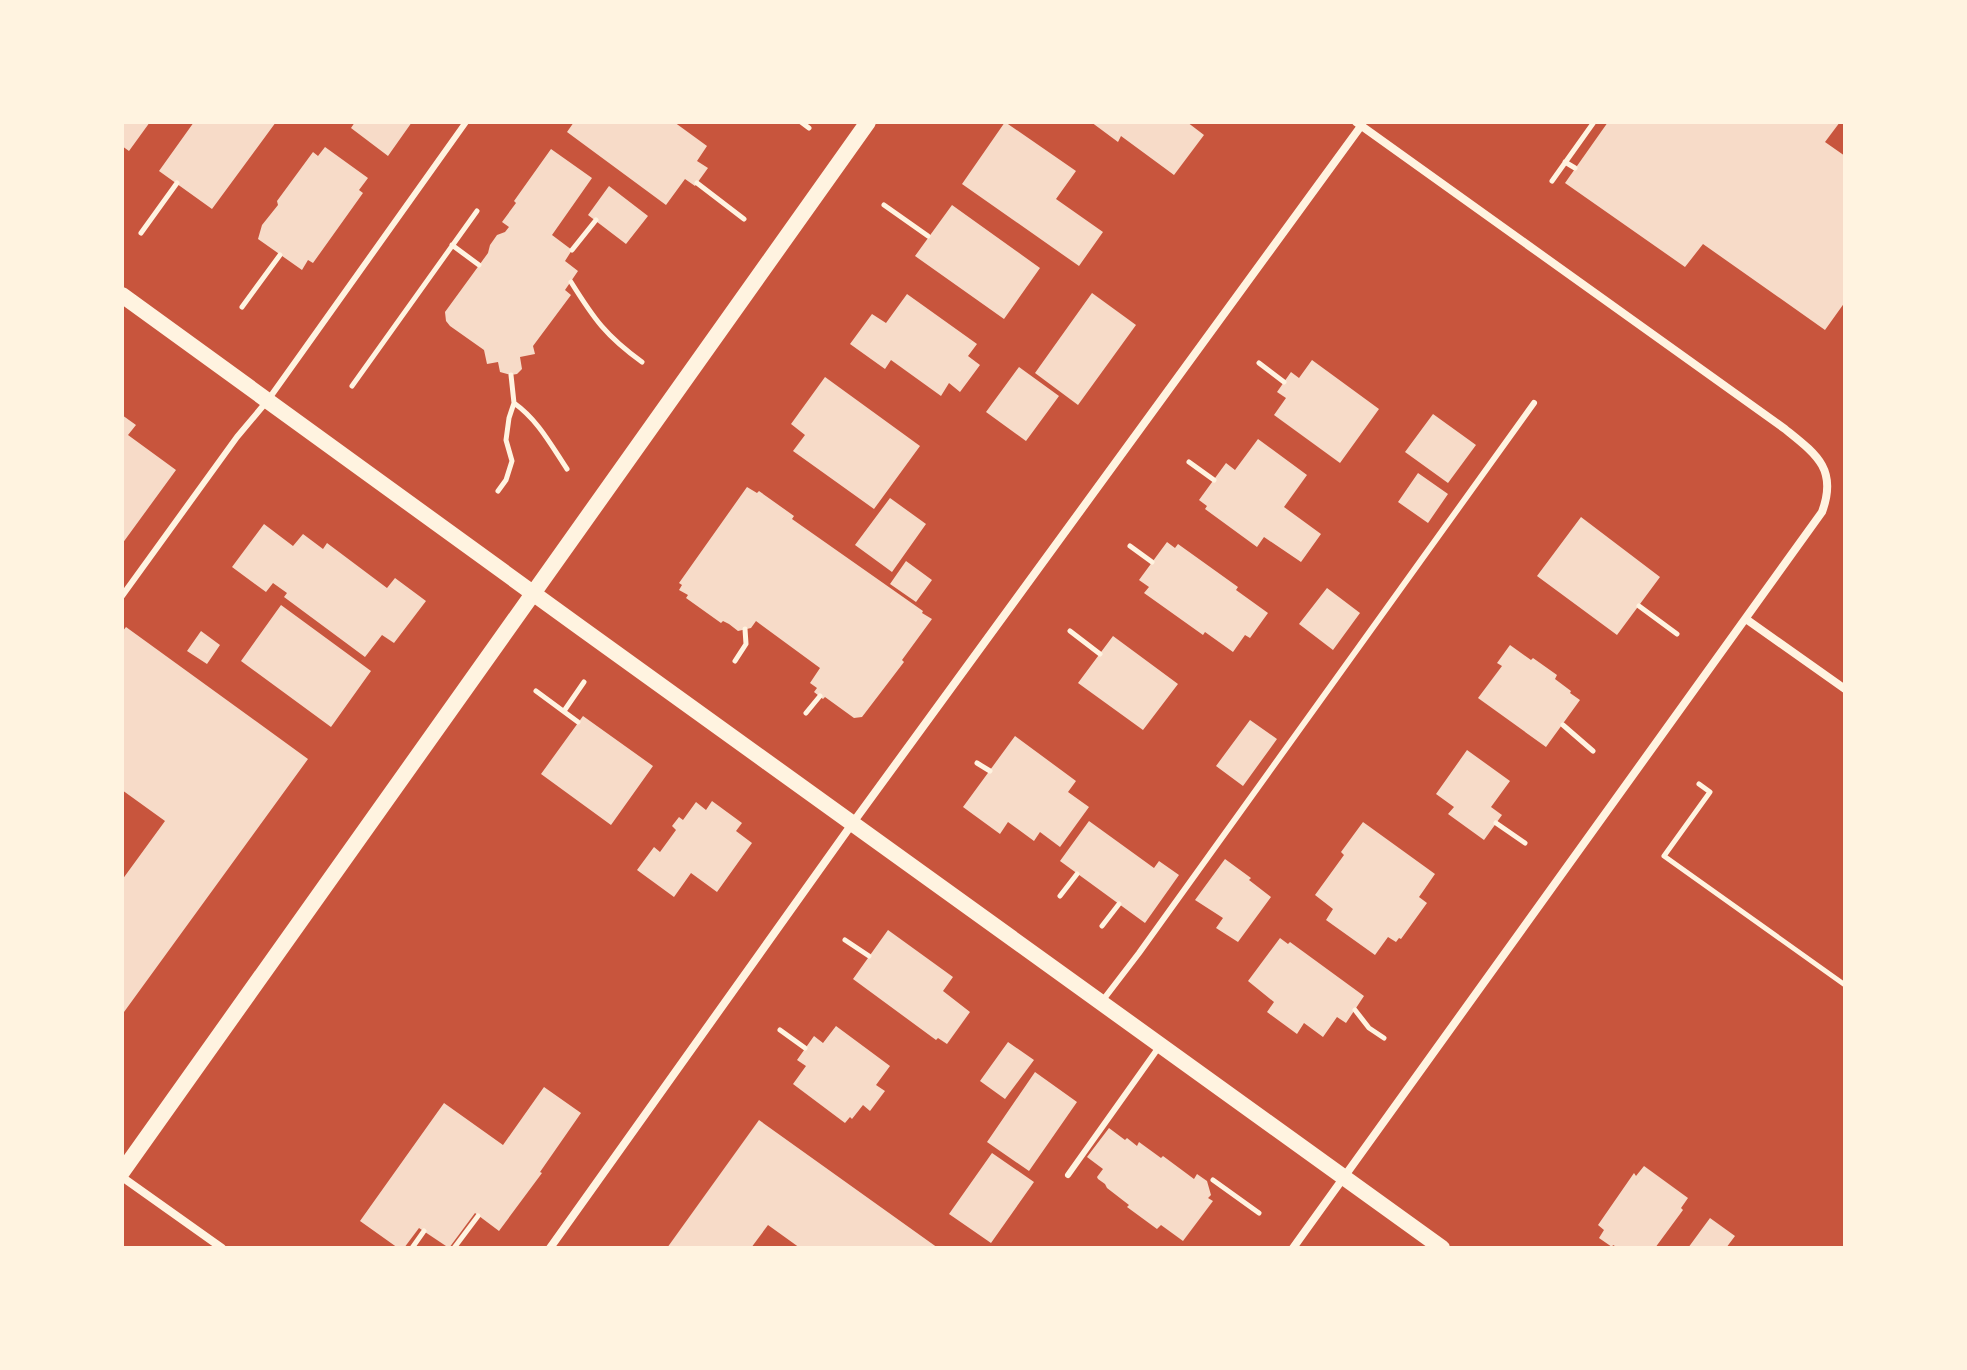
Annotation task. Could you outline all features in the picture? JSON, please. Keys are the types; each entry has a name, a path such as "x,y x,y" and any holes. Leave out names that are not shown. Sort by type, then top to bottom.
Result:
{"main road":[{"path":"122,1174 868,122"},
{"path":"122,295 1442,1248"}],"street":[{"path":"550,1248 852,824 1359,124 1785,429 1822,462 1828,486 1822,512 1293,1248"},
{"path":"1746,619 1845,689"},
{"path":"122,1174 222,1248"}],"lane":[{"path":"122,596 237,437 268,400 466,122"},
{"path":"1101,1003 1534,403"},
{"path":"1068,1175 1160,1045"}],"path":[{"path":"801,122 809,128"},
{"path":"1552,181 1594,122"},
{"path":"1565,162 1575,168"},
{"path":"141,233 177,183"},
{"path":"697,183 744,219"},
{"path":"884,205 928,236"},
{"path":"352,386 477,211"},
{"path":"572,250 596,220"},
{"path":"452,245 479,265"},
{"path":"242,307 280,255"},
{"path":"571,282 595,320 642,362"},
{"path":"1259,363 1284,382"},
{"path":"498,491 506,480 512,461 506,440 514,403 511,375"},
{"path":"514,403 541,429 567,469"},
{"path":"1189,462 1214,480"},
{"path":"1130,546 1152,562"},
{"path":"1639,606 1677,634"},
{"path":"735,661 746,644 745,629"},
{"path":"1070,631 1100,654"},
{"path":"564,711 584,682"},
{"path":"536,691 578,722"},
{"path":"806,713 820,696"},
{"path":"1563,725 1593,751"},
{"path":"977,763 990,771"},
{"path":"1699,784 1710,792 1664,856 1845,985"},
{"path":"1496,823 1525,843"},
{"path":"1060,896 1077,874"},
{"path":"1102,926 1119,904"},
{"path":"845,940 869,956"},
{"path":"1355,1010 1369,1028 1384,1038"},
{"path":"780,1030 805,1048"},
{"path":"1213,1180 1259,1213"},
{"path":"454,1248 478,1216"},
{"path":"416,1247 424,1231"}],"building":[{"path":"122,122 150,122 129,151 122,146"},
{"path":"194,122 276,122 212,209 159,171"},
{"path":"355,122 412,122 388,156 351,128"},
{"path":"574,122 674,122 707,146 697,161 708,168 695,186 685,179 666,205 567,132"},
{"path":"1005,122 1076,171 1056,199 1103,232 1079,266 962,184"},
{"path":"1091,122 1187,122 1204,135 1174,175 1121,136 1118,142"},
{"path":"1608,122 1840,122 1825,142 1845,156 1845,302 1825,330 1703,244 1685,267 1565,183"},
{"path":"325,147 368,178 359,190 363,193 313,263 308,260 302,270 258,239 262,225 278,205 277,201 313,152 318,156"},
{"path":"551,149 592,178 552,235 572,250 565,261 578,271 565,290 571,295 533,346 535,354 520,357 522,369 511,375 500,372 498,362 487,364 484,350 450,326 445,312 488,253 497,235 509,227 502,222"},
{"path":"609,186 648,216 626,244 588,215"},
{"path":"952,205 1040,268 1004,319 915,256"},
{"path":"1092,293 1136,325 1078,405 1035,373"},
{"path":"907,294 977,344 968,356 980,365 960,392 949,383 941,396 891,360 885,369 850,344 872,314 886,323"},
{"path":"1312,360 1379,409 1340,463 1274,415 1286,398 1277,392 1291,372 1299,378"},
{"path":"1019,367 1059,396 1026,441 986,412"},
{"path":"825,377 920,446 874,509 793,451 805,435 791,424"},
{"path":"1433,414 1476,445 1448,483 1405,452"},
{"path":"122,415 136,425 128,435 176,470 122,544"},
{"path":"1258,439 1307,475 1284,507 1321,534 1301,562 1264,537 1257,547 1205,509 1207,506 1199,500 1226,463 1235,470"},
{"path":"1418,473 1448,494 1428,523 1398,502"},
{"path":"747,487 757,493 759,491 794,516 792,519 932,619 862,717 854,718 814,692 817,688 810,683 820,668 756,621 751,628 738,631 723,621 721,623 679,590 682,585 679,583"},
{"path":"890,498 926,524 892,572 855,545"},
{"path":"1581,517 1660,577 1617,635 1537,576"},
{"path":"264,524 293,546 303,534 323,549 327,543 387,588 395,578 426,601 394,643 382,635 365,657 284,597 287,593 273,583 266,592 232,567"},
{"path":"1167,542 1175,548 1178,544 1268,613 1250,638 1245,635 1233,652 1205,632 1203,635 1144,593 1149,587 1139,580"},
{"path":"906,561 932,580 916,602 890,584"},
{"path":"1327,588 1360,613 1333,650 1299,624"},
{"path":"281,605 371,671 331,727 241,661"},
{"path":"126,627 308,759 124,1012 122,880 165,821 122,790 122,632"},
{"path":"201,631 220,645 207,664 187,651"},
{"path":"1113,636 1178,684 1143,730 1078,683"},
{"path":"1510,645 1557,675 1555,679 1580,700 1546,747 1478,698 1502,666 1497,663"},
{"path":"583,716 653,766 611,825 541,774"},
{"path":"1250,720 1277,739 1243,786 1216,766"},
{"path":"1015,736 1076,781 1068,792 1089,807 1060,847 1040,832 1034,841 1008,822 1000,834 963,807"},
{"path":"1467,750 1510,781 1491,807 1502,815 1484,840 1448,814 1454,807 1436,794"},
{"path":"712,801 742,823 736,831 752,843 717,892 691,873 674,897 637,870 654,847 660,852 676,830 672,826 679,817 683,820 696,802 706,810"},
{"path":"1089,821 1154,868 1159,861 1179,875 1145,923 1060,861"},
{"path":"1363,822 1435,874 1419,897 1427,903 1401,939 1396,942 1388,937 1375,955 1326,920 1333,909 1315,895"},
{"path":"1225,859 1271,897 1238,942 1216,928 1223,918 1195,900"},
{"path":"888,930 953,977 943,991 970,1012 947,1044 938,1038 936,1040 853,979"},
{"path":"1280,938 1364,996 1346,1023 1337,1017 1323,1037 1304,1023 1297,1034 1267,1012 1274,1002 1248,981"},
{"path":"836,1026 890,1066 876,1085 885,1091 870,1111 863,1105 845,1123 793,1084 806,1066 797,1060 814,1036 823,1043"},
{"path":"1008,1042 1034,1060 1005,1099 980,1081"},
{"path":"1035,1072 1077,1102 1029,1171 987,1142"},
{"path":"544,1087 581,1113 499,1231 475,1213 449,1248 419,1228 404,1248 398,1248 360,1221 444,1103 503,1145"},
{"path":"759,1120 938,1248 800,1248 768,1225 751,1248 667,1248"},
{"path":"1109,1128 1125,1140 1127,1138 1137,1146 1139,1142 1161,1158 1163,1156 1194,1179 1197,1174 1207,1181 1211,1195 1208,1198 1213,1201 1183,1241 1161,1225 1157,1229 1127,1207 1129,1205 1098,1179 1103,1169 1087,1157"},
{"path":"992,1153 1034,1182 991,1243 949,1214"},
{"path":"1644,1166 1688,1198 1681,1208 1683,1210 1655,1248 1612,1247 1599,1238 1604,1230 1598,1225 1634,1173 1636,1176"},
{"path":"1710,1218 1735,1236 1726,1248 1688,1248"}]}
